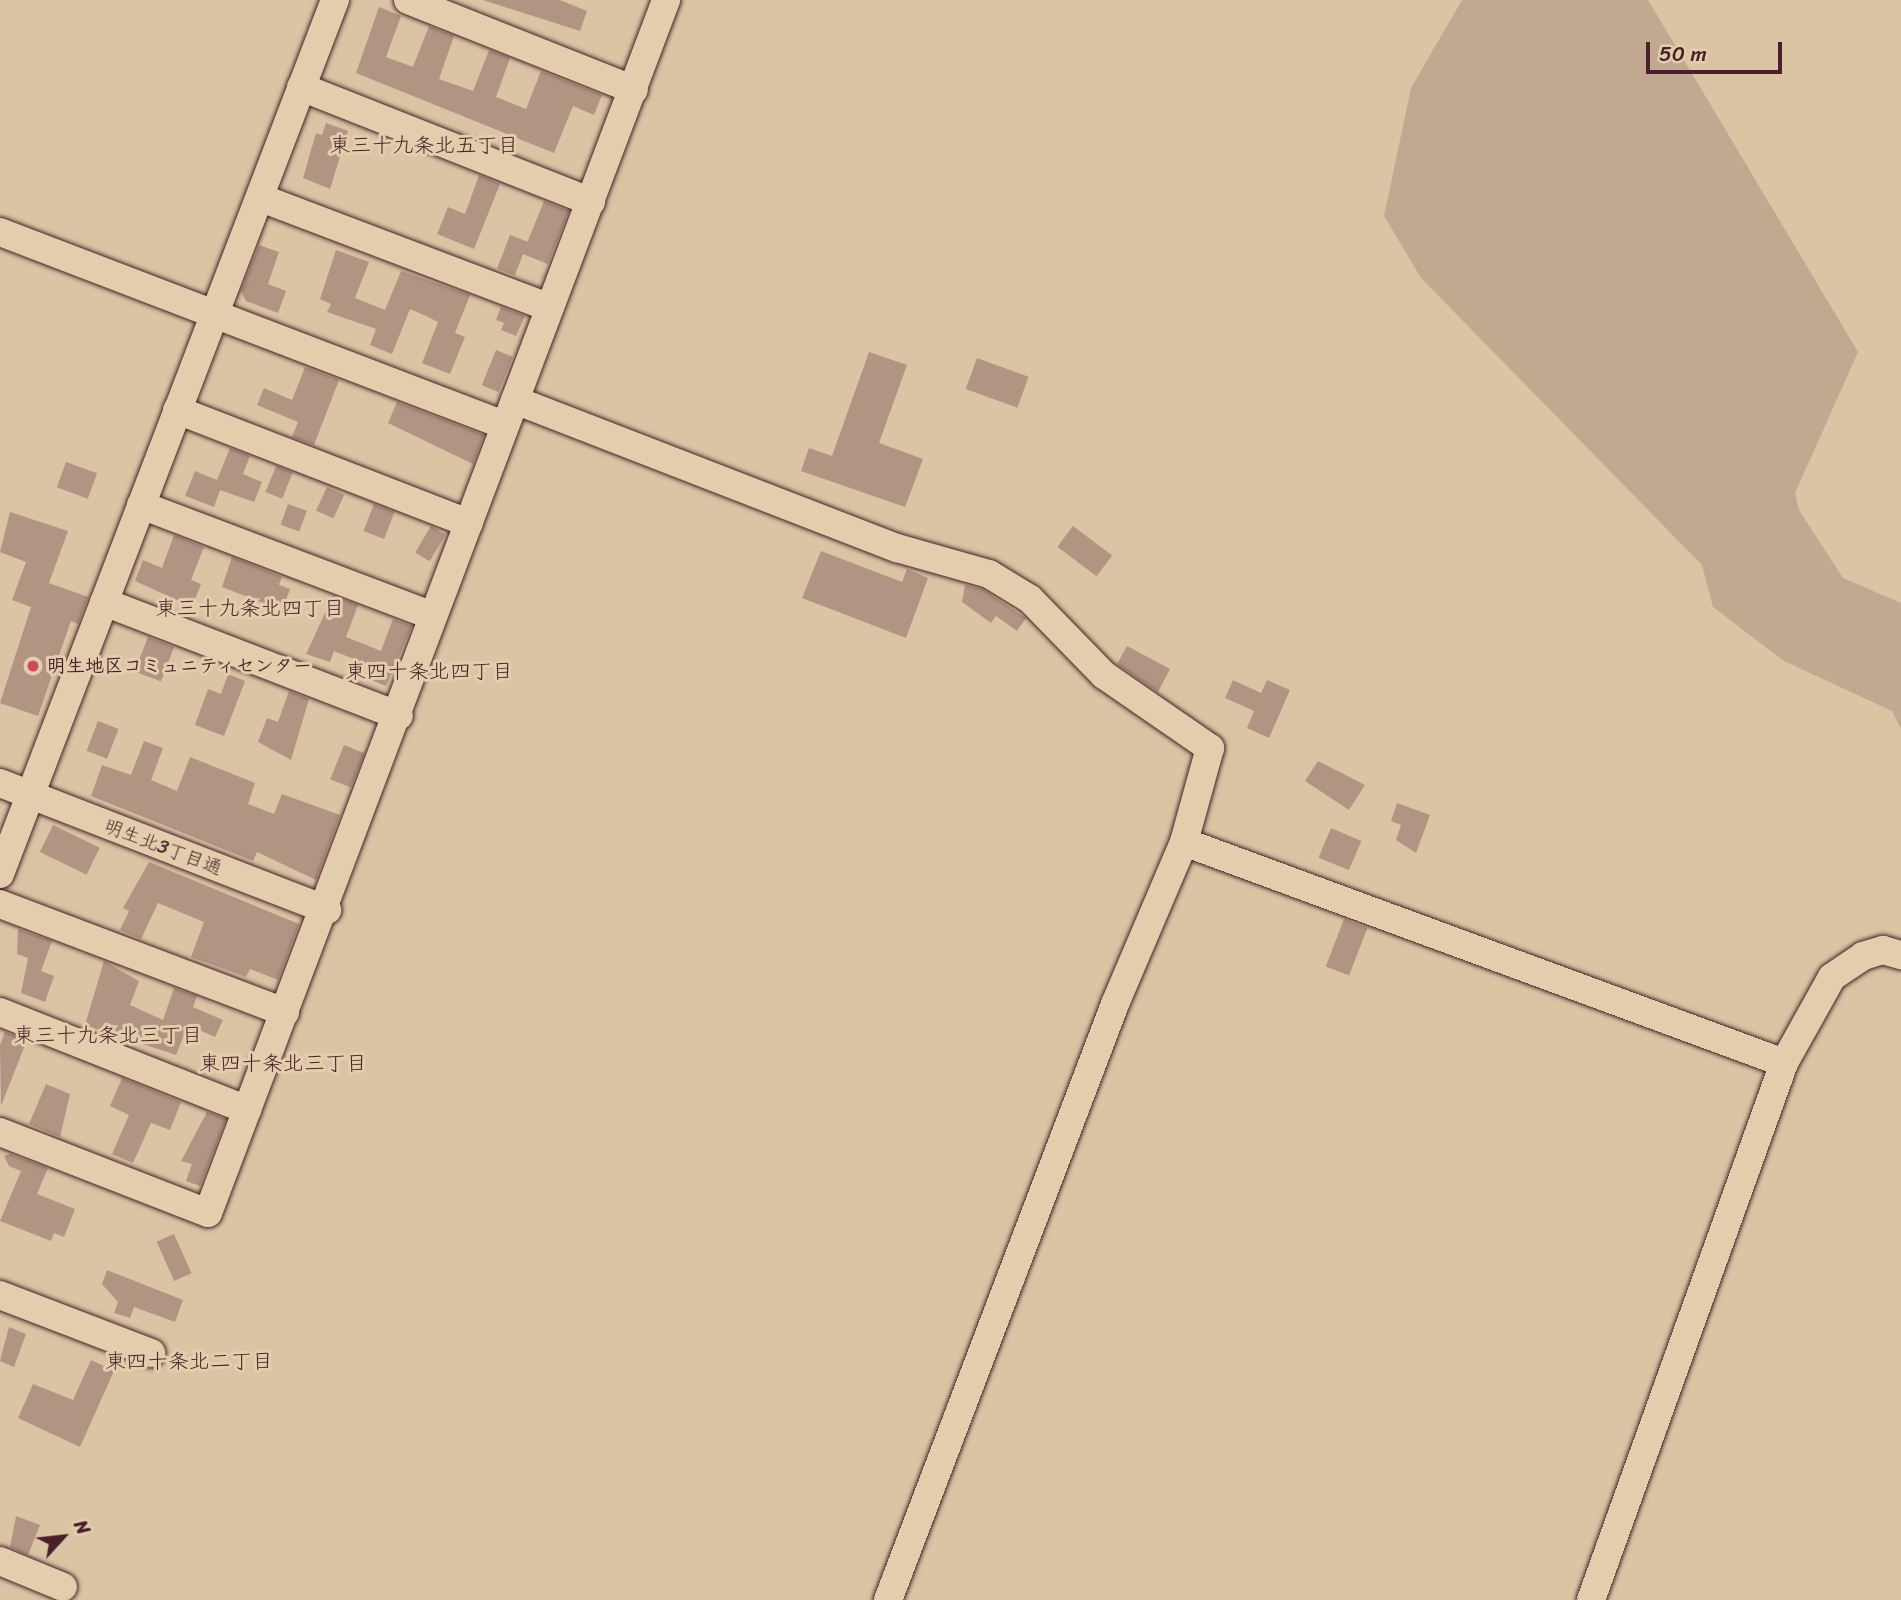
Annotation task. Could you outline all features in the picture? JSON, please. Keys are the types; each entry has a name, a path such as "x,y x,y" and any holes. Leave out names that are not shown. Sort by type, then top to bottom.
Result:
{"street":[{"path":"0,874 335,0"},
{"path":"408,0 634,90"},
{"path":"0,1132 208,1213 327,910 433,616 666,0"},
{"path":"301,87 591,202"},
{"path":"261,198 550,308"},
{"path":"0,232 214,312 1012,586 1104,675 1210,748 1184,842 1110,1017 888,1600"},
{"path":"177,410 469,523"},
{"path":"141,505 433,616"},
{"path":"104,602 398,716"},
{"name":"明生北3丁目通","path":"0,783 327,910"},
{"path":"1184,842 1784,1063"},
{"path":"0,904 285,1012"},
{"path":"1591,1600 1784,1063 1832,977 1863,956 1884,950 1901,955"},
{"path":"0,1012 247,1110"},
{"path":"0,1295 151,1353"},
{"path":"0,1562 63,1587"}],"shaded area":[{"path":"1462,0 1648,0 1858,352 1795,493 1799,510 1843,578 1901,603 1901,729 1892,711 1784,661 1713,607 1702,565 1421,278 1384,216 1411,88"}],"building":[{"path":"483,0 560,0 587,11 580,31"},
{"path":"379,7 401,16 386,57 413,67 429,26 454,36 439,79 473,91 489,50 510,58 496,97 526,109 541,71 602,95 594,115 573,106 554,153 356,73"},
{"path":"326,123 348,131 330,189 303,178 316,133 322,135"},
{"path":"479,175 500,184 474,249 437,234 448,207 465,214"},
{"path":"544,201 569,211 548,264 523,254"},
{"path":"510,235 528,242 515,275 497,269"},
{"path":"259,245 279,252 268,284 286,291 278,313 246,301 241,291"},
{"path":"336,250 369,262 355,298 385,310 401,271 470,295 455,333 465,337 450,374 422,363 438,322 410,309 392,354 370,345 376,329 327,312 331,304 320,299"},
{"path":"501,307 525,316 516,336 501,330 504,323 496,320"},
{"path":"496,350 513,357 498,392 482,385"},
{"path":"869,352 907,365 879,443 923,459 905,507 801,471 809,448 832,456"},
{"path":"977,358 1029,377 1017,408 966,389"},
{"path":"305,367 339,380 314,445 292,437 298,422 257,405 264,388 292,400"},
{"path":"397,402 484,435 473,464 388,423"},
{"path":"230,448 250,456 243,474 262,482 254,502 220,490 214,507 185,496 195,471 217,480"},
{"path":"66,462 97,473 88,499 57,487"},
{"path":"276,466 293,473 282,499 266,492"},
{"path":"327,487 344,495 333,519 316,511"},
{"path":"288,504 307,511 299,532 280,525"},
{"path":"374,504 395,512 384,539 364,531"},
{"path":"10,512 68,531 49,583 88,597 78,624 71,621 38,716 0,703 31,607 12,600 26,562 0,552"},
{"path":"431,526 446,535 430,561 415,553"},
{"path":"1073,526 1112,555 1096,576 1057,547"},
{"path":"174,535 204,547 191,580 201,584 192,607 135,581 143,560 162,568"},
{"path":"821,551 902,582 907,569 928,578 906,638 802,598"},
{"path":"232,557 282,577 279,585 290,589 284,605 273,600 271,606 222,587"},
{"path":"965,585 982,589 1026,618 1017,631 996,616 991,623 962,602"},
{"path":"333,596 358,605 346,637 381,651 393,619 412,626 386,686 369,679 374,667 334,651 330,662 306,654"},
{"path":"148,637 174,647 161,682 135,672"},
{"path":"1127,646 1170,669 1158,692 1117,664"},
{"path":"228,674 245,681 224,736 195,725 208,689 221,694"},
{"path":"1233,680 1261,693 1267,680 1290,690 1269,738 1247,728 1254,711 1225,698"},
{"path":"289,691 309,699 291,760 258,742 267,718 278,722"},
{"path":"98,721 119,729 107,759 87,751"},
{"path":"144,741 163,748 151,780 177,791 190,757 255,783 248,804 274,814 282,794 340,815 316,880 257,852 253,861 91,796 102,765 131,775"},
{"path":"344,745 364,753 351,788 330,779"},
{"path":"1318,761 1365,785 1349,810 1305,781"},
{"path":"1397,803 1430,815 1416,853 1396,840 1401,825 1391,821"},
{"path":"53,825 100,848 87,875 40,852"},
{"path":"1331,828 1361,841 1349,870 1318,857"},
{"path":"149,862 299,924 278,980 250,969 246,977 191,957 204,922 158,903 141,939 120,930 129,911 123,908"},
{"path":"1344,919 1367,928 1349,976 1326,967"},
{"path":"18,929 52,941 41,971 54,976 45,1002 21,993 28,958 17,954"},
{"path":"104,961 139,981 130,1005 163,1020 174,988 197,996 193,1007 223,1020 215,1037 188,1025 176,1055 85,1025"},
{"path":"5,1032 27,1040 1,1106 0,1045"},
{"path":"122,1078 181,1102 170,1130 151,1123 133,1163 112,1154 129,1115 110,1106"},
{"path":"46,1084 70,1094 60,1137 29,1124"},
{"path":"207,1112 226,1119 200,1186 186,1181 192,1164 181,1161"},
{"path":"10,1154 48,1168 37,1194 75,1209 64,1237 54,1233 51,1241 0,1221 21,1171 9,1166 4,1156"},
{"path":"174,1234 191,1273 174,1281 157,1242"},
{"path":"107,1270 183,1300 175,1322 134,1307 130,1318 114,1313 118,1302 102,1284"},
{"path":"9,1327 26,1334 14,1367 0,1361"},
{"path":"91,1360 114,1371 80,1447 18,1418 33,1384 73,1400"},
{"path":"16,1516 40,1525 28,1555 10,1547"}],"place":[{"name":"明生地区コミュニティセンター","path":"33,666"}],"district":[{"name":"東三十九条北五丁目","path":"424,145"},
{"name":"東三十九条北四丁目","path":"250,608"},
{"name":"東四十条北四丁目","path":"429,671"},
{"name":"東三十九条北三丁目","path":"108,1035"},
{"name":"東四十条北三丁目","path":"283,1063"},
{"name":"東四十条北二丁目","path":"189,1361"}]}
